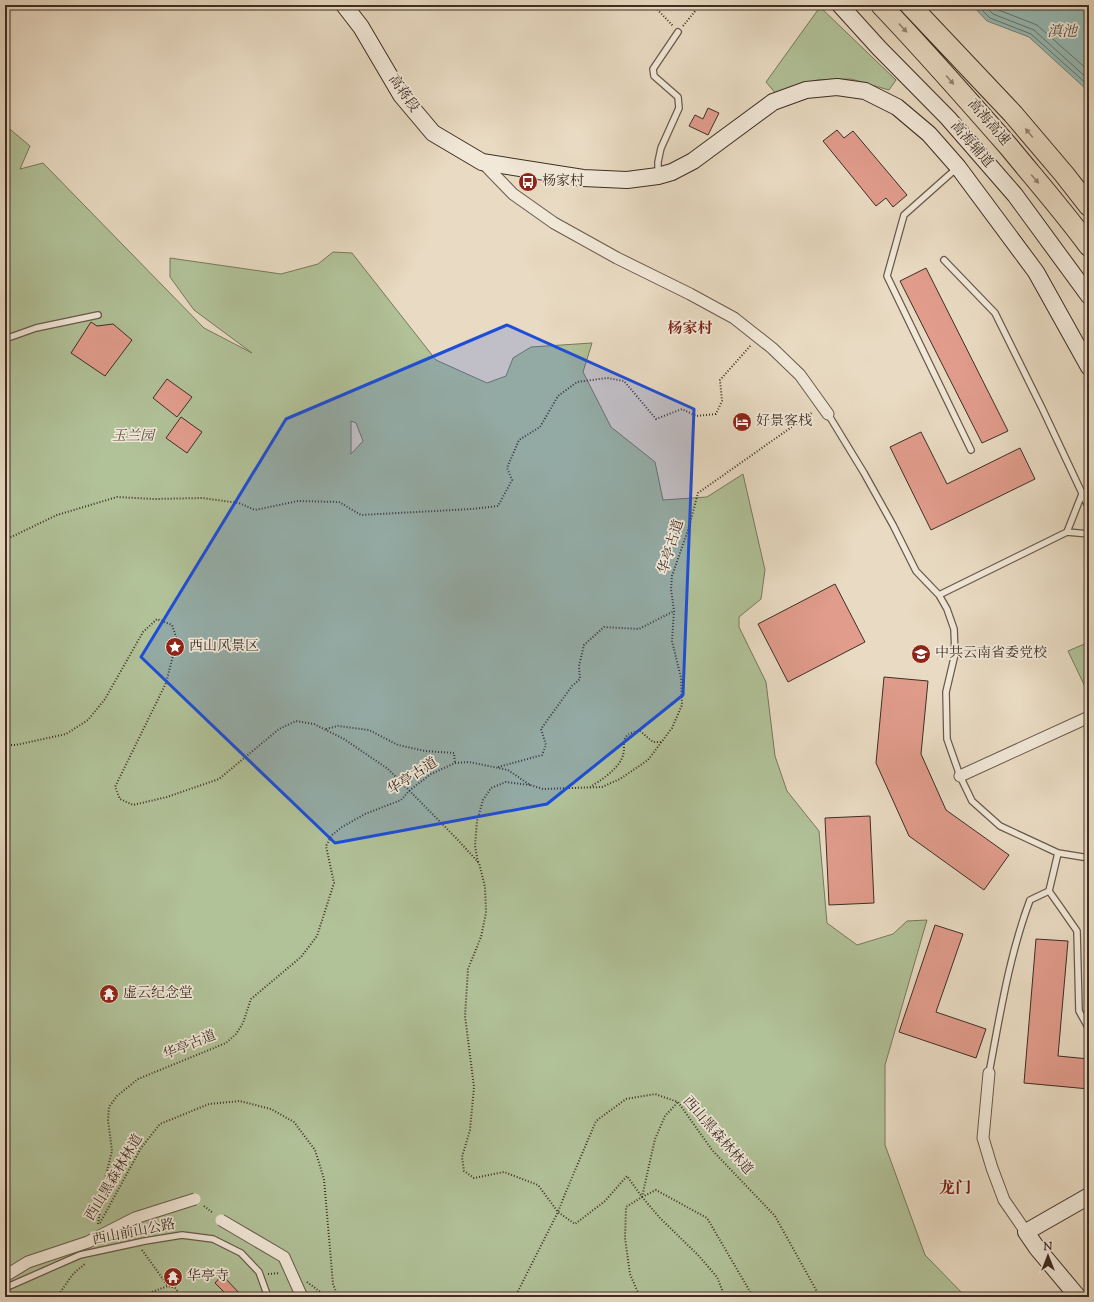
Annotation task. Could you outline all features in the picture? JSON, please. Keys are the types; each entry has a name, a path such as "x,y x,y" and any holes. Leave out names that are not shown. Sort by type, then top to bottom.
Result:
{"highway":[{"name":"高海高速","path":"881,5 925,51 994,130 1045,190 1089,246"},
{"name":"高海高速","path":"910,5 1013,114 1089,206"}],"main road":[{"name":"高蒋段","path":"344,5 361,27 401,95 432,134 482,162"},
{"name":"高海辅道","path":"840,5 879,48 948,118 1005,183 1089,296"},
{"path":"482,162 583,178 627,180 658,176 672,172 693,161 773,102 806,90 837,88 865,91 897,107 929,134 958,167 1036,272 1089,366"},
{"path":"1078,1297 1037,1248 1026,1232 1089,1196"}],"street":[{"path":"482,162 513,194 554,223 617,258 690,294 734,318 772,348 800,375 825,410"},
{"path":"960,776 1089,717"},
{"path":"988,1073 983,1138 1004,1200 1026,1232"},
{"path":"5,1276 28,1262 88,1242 135,1218 195,1199"},
{"path":"221,1220 284,1257 302,1297"}],"lane":[{"path":"658,176 658,162 661,148 679,108 678,97 654,76 653,69 678,32"},
{"path":"958,167 904,215 887,276 971,450"},
{"path":"944,260 995,313 1089,508"},
{"path":"5,339 36,328 98,315"},
{"path":"825,410 864,473 893,525 916,571 940,595 947,609 954,628 955,654 946,692 947,739 960,776 972,801 1000,826 1058,854 1089,858"},
{"path":"1067,532 1082,494 1089,490"},
{"path":"940,595 1067,532 1089,534"},
{"path":"988,1073 1004,993 1020,927 1030,900 1048,891 1058,854"},
{"path":"1048,891 1077,932 1079,1011 1089,1029"},
{"name":"西山前山公路","path":"5,1288 80,1255 137,1242 182,1235 213,1239 241,1252 259,1272 268,1297"}],"path":[{"path":"653,5 678,32 700,5"},
{"path":"5,540 57,515 117,497 154,499 202,498 240,503 255,510 298,501 339,502 361,515 472,509 498,506 512,480 507,468 519,440 540,427 558,396 577,382 607,378 624,381 656,418 682,410 696,416 716,414 722,401 720,380 750,347 755,334"},
{"name":"华亭古道","path":"97,1227 112,1151 108,1120 109,1107 117,1096 138,1079 226,1043 236,1034 251,999 301,957 317,936 334,883 326,846 332,835 342,827 365,814 401,800 410,790 431,774 455,763 469,762 498,767 508,770 530,785 543,789 602,787 620,779 648,760 672,728 682,705 681,678 672,641 674,611 671,590 672,576 689,527 698,493 825,410"},
{"path":"498,767 542,755 546,745 541,729 572,686 580,679 579,666 584,645 604,627 639,629 674,611"},
{"path":"5,745 16,745 66,734 88,720 105,699 143,632 157,618 172,625 177,640 166,683 115,788 120,799 133,805 167,797 218,779 279,729 296,721 314,724 344,739 388,769 410,790 479,863"},
{"path":"325,730 338,726 369,730 398,745 425,751 454,754 455,763"},
{"path":"589,788 616,767 622,758 624,740 631,733 640,732 654,742 661,742"},
{"path":"530,785 506,782 491,788 483,800 477,821 476,846 485,887 486,913 481,937 468,969 466,1016 474,1086 470,1130 462,1157 464,1171 474,1178 504,1172 538,1185 558,1212 575,1224 606,1201 627,1176 660,1218 703,1260 717,1277 725,1297"},
{"name":"西山黑森林林道","path":"515,1297 558,1212 596,1122 626,1099 655,1094 678,1102 712,1150 775,1216 820,1297"},
{"name":"西山黑森林林道","path":"97,1227 141,1148 160,1124 209,1104 240,1101 271,1109 294,1122 315,1150 324,1179 333,1284 338,1297"},
{"path":"642,1197 655,1139 665,1116 678,1102"},
{"path":"640,1297 630,1274 625,1238 626,1207 656,1190 707,1218 753,1297"},
{"path":"195,1199 221,1220"},
{"path":"137,1242 168,1286"},
{"path":"57,1297 73,1274 89,1261 89,1253"},
{"path":"138,1297 168,1286 175,1288 182,1297"}],"highlighted area":[{"path":"507,325 694,409 683,695 547,804 335,843 141,657 286,419"}],"green space":[{"path":"820,7 896,80 889,90 851,79 817,80 777,95 766,82"},
{"name":"玉兰园","path":"5,125 30,146 20,169 43,163 204,328 252,353 194,310 170,277 170,258 281,274 318,264 333,252 352,253 436,360 487,383 506,376 513,358 531,347 592,343 583,372 611,427 655,462 663,500 707,497 743,474 765,570 761,599 739,617 739,627 766,682 775,756 787,791 819,831 827,923 857,945 893,934 907,921 927,920 885,1065 885,1145 925,1255 966,1297 5,1297","holes":["351,421 356,423 363,441 351,454"]},
{"path":"1089,642 1089,695 1068,651"}],"water":[{"name":"滇池","path":"972,5 1089,5 1089,97 1087,90 1029,37 987,21"}],"building":[{"path":"708,108 719,113 708,135 689,126 695,115 703,119"},
{"path":"837,130 844,138 853,131 907,195 893,207 886,198 876,206 823,141"},
{"path":"926,268 1008,431 982,443 900,281"},
{"path":"91,322 97,326 113,324 132,340 105,376 71,353"},
{"path":"167,379 192,397 177,417 153,398"},
{"path":"181,417 202,432 187,453 166,438"},
{"path":"921,432 947,484 1020,448 1035,479 931,530 890,447"},
{"path":"835,584 865,642 788,682 758,624"},
{"path":"884,677 928,681 921,754 946,810 1009,855 984,890 909,836 876,763"},
{"path":"870,816 874,903 829,905 825,818"},
{"path":"935,925 963,934 936,1012 986,1029 976,1058 899,1032"},
{"path":"1036,939 1068,941 1058,1056 1089,1059 1089,1089 1024,1083"},
{"path":"222,1275 243,1297 229,1297 215,1283"}],"place":[{"name":"杨家村","path":"528,182"},
{"name":"好景客栈","path":"742,422"},
{"name":"西山风景区","path":"175,647"},
{"name":"中共云南省委党校","path":"921,654"},
{"name":"虚云纪念堂","path":"109,994"},
{"name":"华亭寺","path":"173,1277"}],"district":[{"name":"杨家村","path":"690,329"},
{"name":"龙门","path":"955,1189"}]}
